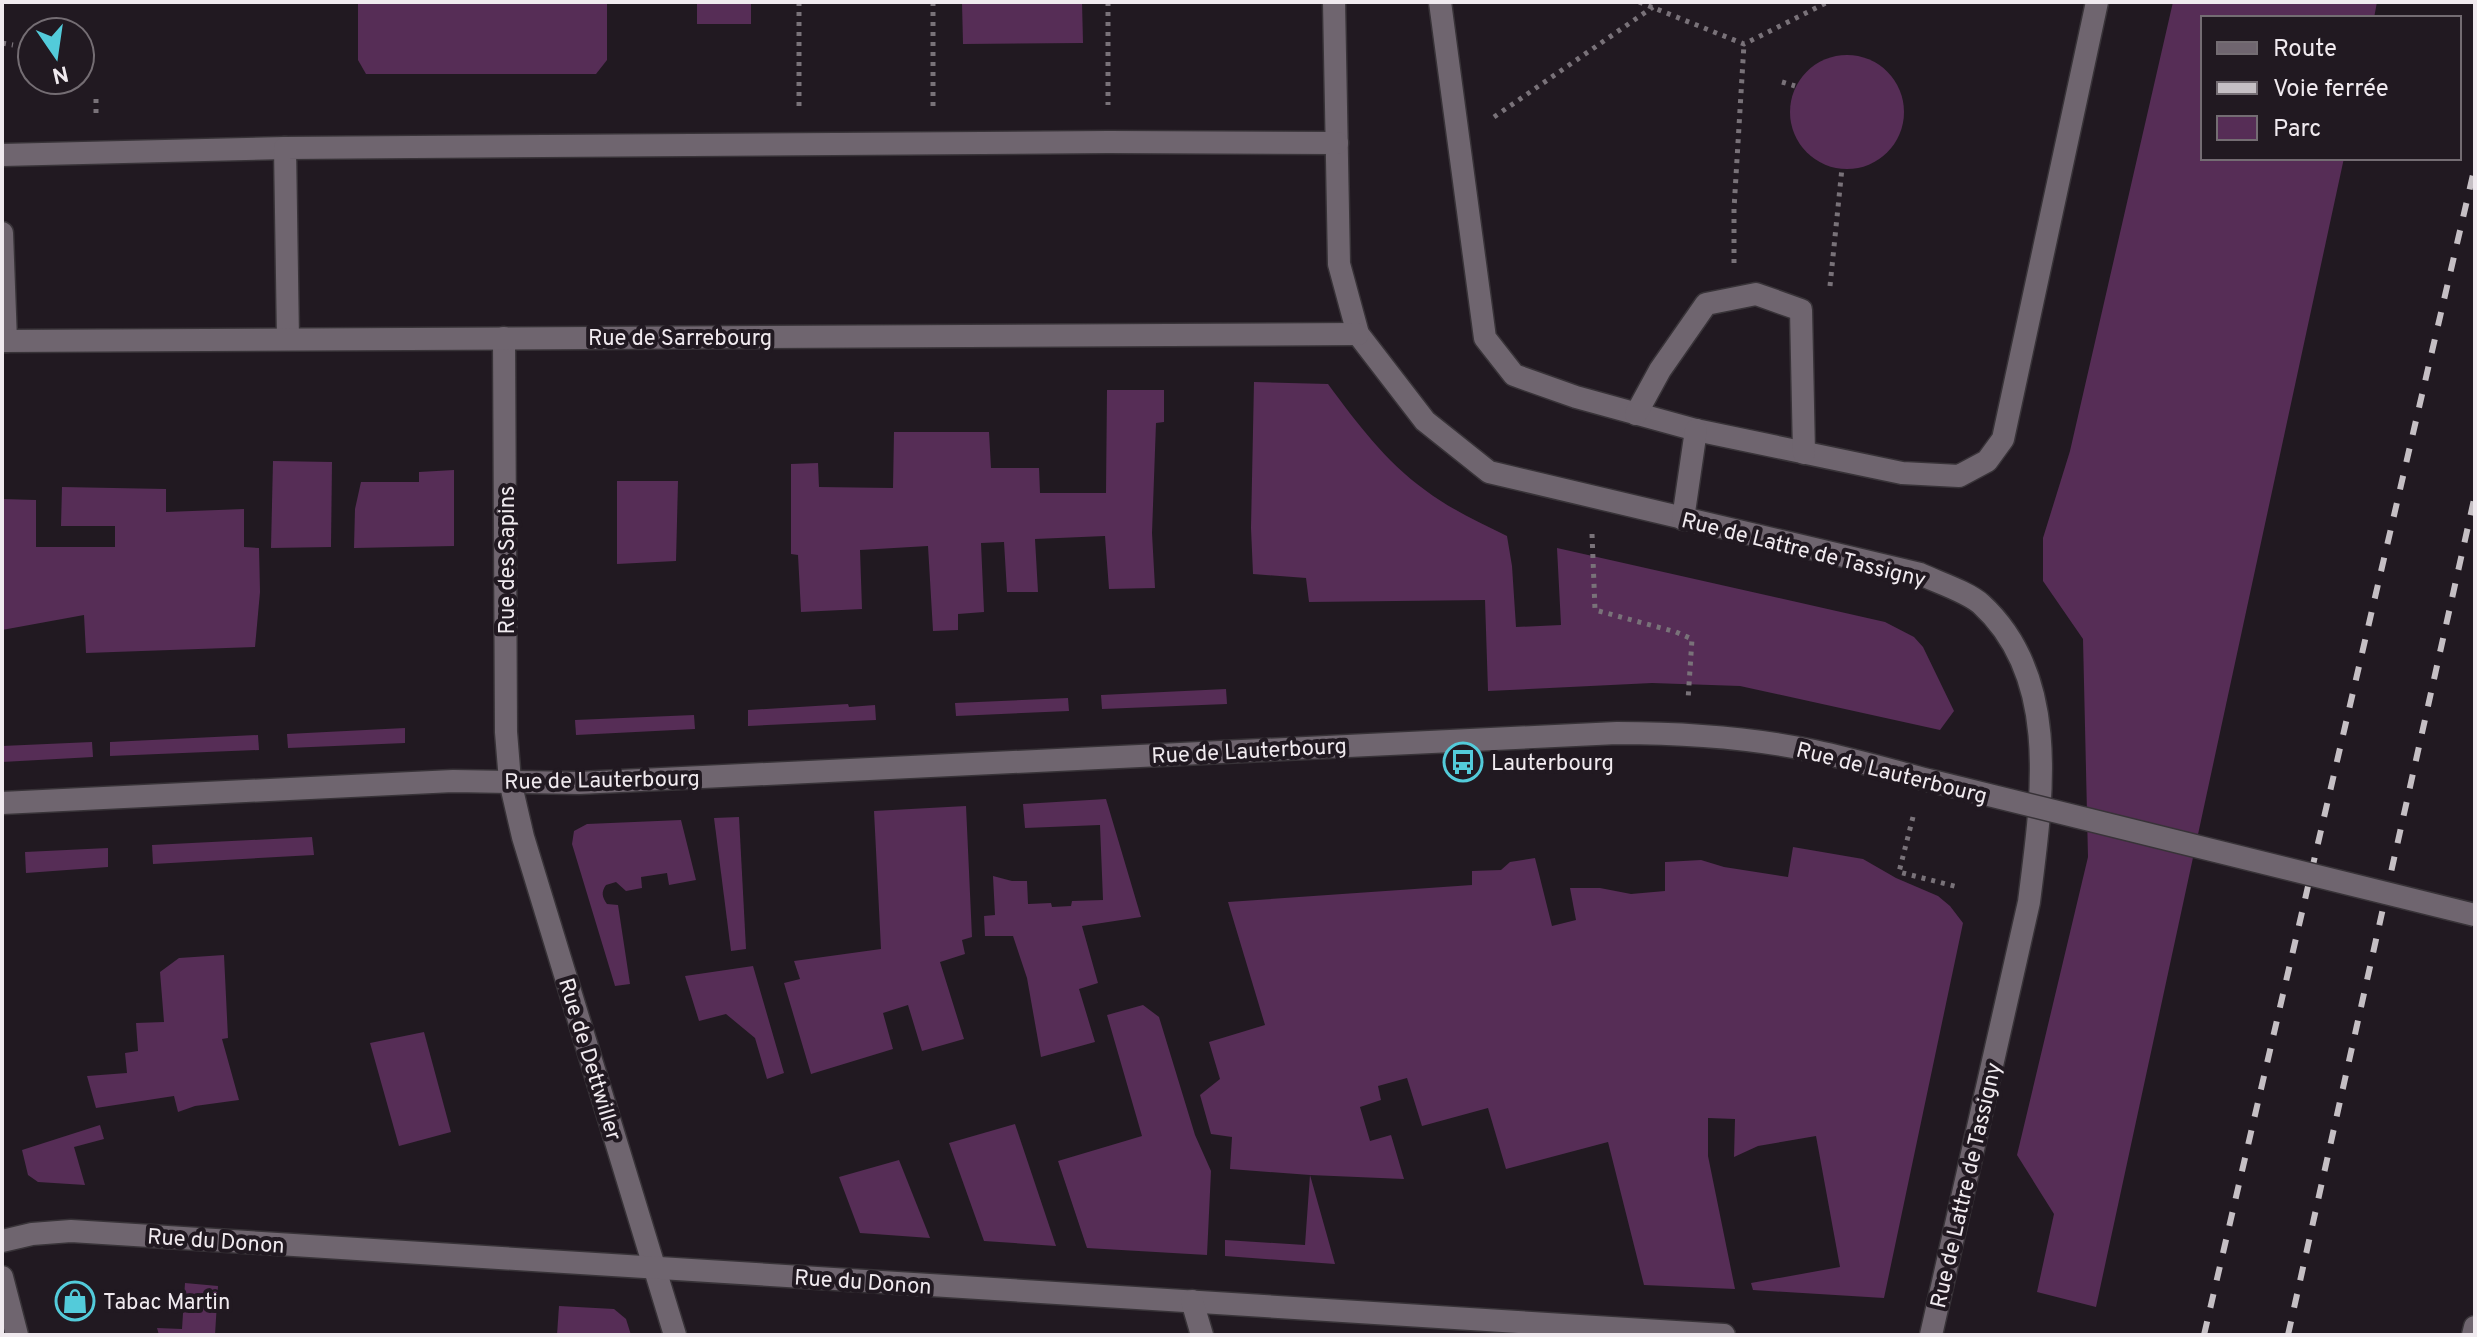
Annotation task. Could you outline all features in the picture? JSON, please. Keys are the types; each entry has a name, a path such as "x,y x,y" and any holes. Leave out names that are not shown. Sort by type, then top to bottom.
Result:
{"street":[{"name":"Rue de Lattre de Tassigny","path":"1334,2 1339,264 1358,334 1425,421 1489,472 1920,574 1979,602 2014,642 2035,701 2042,765 2037,838 2029,902 1931,1335"},
{"path":"1440,2 1485,338 1514,375 1576,397 1696,430 1902,473 1959,476 1987,461 2003,439 2097,2"},
{"path":"2,155 285,148 1337,143"},
{"path":"285,148 288,339"},
{"path":"2,233 4,341"},
{"path":"1636,414 1660,370 1706,304 1756,294 1801,310 1804,453"},
{"name":"Rue de Sarrebourg","path":"4,341 1358,334"},
{"name":"Rue des Sapins","path":"504,338 506,732 510,781"},
{"path":"1683,519 1696,430"},
{"name":"Rue de Lauterbourg","path":"2,803 453,781 595,782 1572,735 1686,733 1814,751 2475,915"},
{"name":"Rue de Dettwiller","path":"510,781 523,837 675,1335"},
{"name":"Rue du Donon","path":"2,1241 32,1234 71,1231 1724,1335"},
{"path":"2,1277 17,1335"},
{"path":"1192,1301 1202,1335"},
{"path":"2473,1335 2475,1327"}],"path":[{"path":"799,2 800,145"},
{"path":"933,2 934,144"},
{"path":"1108,2 1108,142"},
{"path":"1639,2 1744,44 1828,2"},
{"path":"1458,138 1497,115 1653,7"},
{"path":"2,43 13,45"},
{"path":"1733,299 1734,209 1744,44"},
{"path":"1782,82 1795,86"},
{"path":"1801,310 1830,290 1842,168"},
{"path":"1591,497 1595,610 1692,639 1686,733"},
{"path":"1913,817 1899,872 1958,887"}],"green space":[{"path":"358,2 607,2 607,60 596,74 366,74 358,60"},
{"path":"697,2 751,2 751,24 697,24"},
{"path":"962,2 1082,2 1083,43 963,44"},
{"path":"2173,2 2377,2 2374,16 2201,16 2201,160 2344,160 2096,1307 2037,1292 2054,1214 2017,1155 2088,857 2083,639 2043,581 2043,538 2070,451"},
{"path":"1847,55 1869,59 1888,71 1900,90 1904,112 1900,134 1888,153 1869,165 1847,169 1825,165 1806,153 1794,134 1790,112 1794,90 1806,71 1825,59"},
{"path":"1254,382 1328,384 1372,441 1411,479 1444,503 1507,536 1516,627 1561,625 1557,548 1885,622 1914,637 1923,647 1954,711 1940,730 1740,686 1652,683 1488,691 1485,600 1309,602 1306,578 1253,574"},
{"path":"1107,390 1164,390 1164,422 1156,423 1152,533 1155,588 1109,589 1105,536 1035,539 1038,592 1007,592 1004,542 981,543 984,612 958,614 958,630 933,631 928,546 860,550 862,609 801,612 798,555 791,554 791,464 818,463 819,487 893,488 894,432 989,432 991,468 1039,468 1040,493 1106,493"},
{"path":"273,461 332,462 331,547 271,548"},
{"path":"454,470 454,546 354,548 355,509 361,482 419,482 419,472"},
{"path":"617,481 678,481 676,561 617,564"},
{"path":"62,487 166,489 166,512 244,509 244,547 259,548 260,592 255,647 86,653 84,615 2,630 2,499 36,500 36,547 115,547 115,526 61,526"},
{"path":"1226,689 1227,704 1102,709 1101,695"},
{"path":"1068,698 1069,711 956,716 955,703"},
{"path":"848,704 849,707 875,705 876,720 748,726 748,710"},
{"path":"694,715 695,729 576,735 575,720"},
{"path":"405,728 405,743 288,748 287,734"},
{"path":"258,735 259,750 110,756 110,742"},
{"path":"92,742 93,757 2,762 2,746"},
{"path":"1106,799 1141,917 1082,926 1098,983 1079,989 1095,1042 1041,1057 1027,978 1013,936 985,936 984,916 995,915 993,876 1027,881 1028,904 1071,906 1072,901 1103,900 1100,825 1025,828 1023,804"},
{"path":"966,806 972,937 962,940 965,954 940,962 964,1039 922,1051 908,1005 883,1013 893,1049 811,1074 784,983 800,979 794,961 881,949 874,811"},
{"path":"739,817 746,949 731,951 714,818"},
{"path":"681,820 696,880 669,885 667,873 641,877 642,888 626,891 616,882 606,885 603,890 607,904 618,905 630,984 615,986 572,844 574,831 587,824"},
{"path":"312,837 314,855 153,864 152,845"},
{"path":"1793,847 1863,859 1896,878 1938,896 1963,923 1884,1298 1753,1290 1751,1283 1840,1267 1816,1136 1758,1146 1734,1157 1735,1119 1708,1118 1708,1156 1735,1289 1644,1285 1608,1142 1506,1169 1488,1108 1422,1126 1407,1078 1378,1086 1381,1100 1360,1107 1370,1141 1391,1135 1404,1179 1230,1169 1232,1137 1211,1134 1200,1095 1220,1079 1209,1042 1265,1025 1228,902 1472,885 1472,871 1501,870 1510,862 1535,858 1552,926 1576,920 1570,888 1600,888 1631,894 1665,891 1665,862 1701,860 1724,867 1788,877"},
{"path":"108,848 108,867 26,873 25,852"},
{"path":"224,955 228,1038 222,1039 239,1100 195,1106 178,1112 174,1096 96,1108 87,1076 127,1073 125,1053 138,1051 136,1023 164,1022 160,972 179,958"},
{"path":"753,966 784,1073 767,1079 755,1038 726,1014 699,1021 685,976"},
{"path":"1143,1005 1159,1017 1195,1135 1211,1171 1207,1255 1087,1248 1058,1161 1142,1136 1107,1015"},
{"path":"424,1032 451,1132 399,1146 370,1043"},
{"path":"1015,1124 1056,1246 984,1241 949,1143"},
{"path":"100,1125 104,1139 74,1147 85,1185 38,1182 28,1175 22,1150"},
{"path":"899,1160 930,1238 860,1233 839,1177"},
{"path":"1310,1175 1335,1264 1225,1256 1225,1240 1305,1245"},
{"path":"185,1283 218,1286 215,1335 159,1335 157,1328 182,1329"},
{"path":"559,1306 614,1309 626,1319 631,1335 557,1335"}],"railway":[{"path":"2204,1335 2475,166"},
{"path":"2288,1335 2475,495"}],"place":[{"name":"Lauterbourg","path":"1463,762"},
{"name":"Tabac Martin","path":"75,1301"}]}
